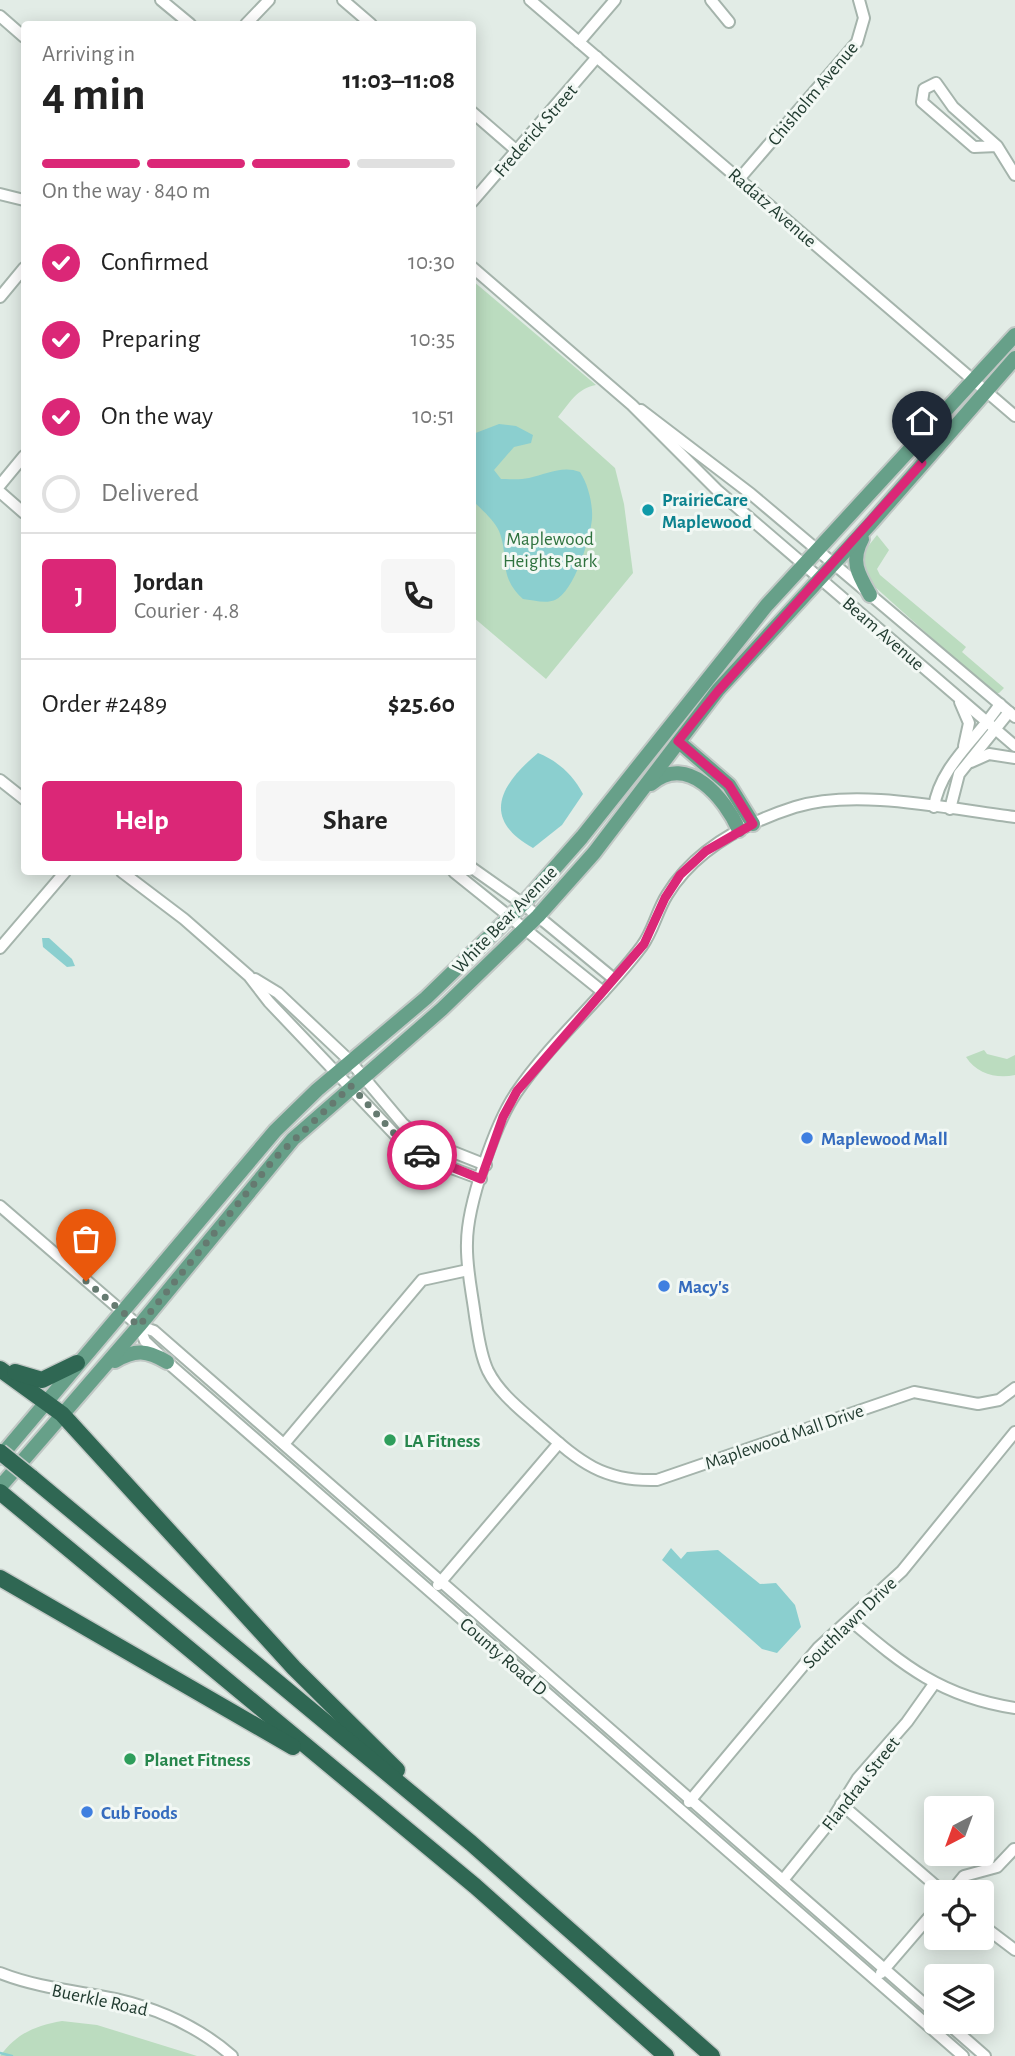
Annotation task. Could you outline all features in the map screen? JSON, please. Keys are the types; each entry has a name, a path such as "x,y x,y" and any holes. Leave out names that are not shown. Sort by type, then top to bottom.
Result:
{"highway":[{"path":"0,1367 42,1380 77,1363"},
{"path":"0,1367 62,1414 294,1668 471,1843"},
{"path":"0,1455 471,1843 712,2056"},
{"path":"5,1497 387,1813 666,2056"},
{"path":"0,1578 276,1736 387,1813"}],"main road":[{"name":"White Bear Avenue","path":"0,1455 256,1152 350,1061 426,998 523,904 582,837 747,629 804,563 1015,335"},
{"name":"White Bear Avenue","path":"0,1487 139,1326 275,1158 363,1075 442,1009 538,916 594,853 718,691 871,523 1015,358"},
{"path":"870,595 855,561 857,548 871,523"},
{"path":"678,741 729,785 753,824"},
{"path":"637,797 658,779 677,774 687,775 715,792 739,830"},
{"path":"104,1367 138,1351 167,1362"}],"street":[{"path":"161,0 186,21"},
{"path":"249,21 269,0"},
{"path":"343,0 368,21"},
{"name":"Radatz Avenue","path":"530,0 1015,416"},
{"path":"579,42 615,0"},
{"path":"711,0 729,22"},
{"name":"Chisholm Avenue","path":"740,178 857,42 864,18 859,0"},
{"path":"2,21 21,35"},
{"name":"Frederick Street","path":"476,197 597,57"},
{"path":"997,146 974,147 922,102 924,89 936,83 953,107 997,146 1015,175"},
{"path":"476,115 517,151"},
{"path":"0,194 21,199"},
{"name":"Beam Avenue","path":"476,270 632,405 717,491 1015,746"},
{"path":"0,297 21,272"},
{"name":"Beam Avenue","path":"632,405 693,447 1008,711"},
{"path":"0,485 21,460"},
{"path":"0,492 21,510"},
{"path":"957,696 969,723 969,732 961,754"},
{"path":"934,807 942,781 961,754 1008,711"},
{"path":"950,808 954,785 992,726"},
{"path":"965,765 989,754 1015,758"},
{"path":"0,780 21,797"},
{"name":"Maplewood Mall Drive","path":"1015,817 950,808 840,799 795,807 739,830 706,851 680,875 665,898 644,944 517,1091 505,1112 468,1222 468,1270 482,1357 489,1373 504,1394 559,1443 591,1469 605,1475 635,1481 657,1480 914,1392 978,1404 999,1400 1015,1388"},
{"path":"476,871 523,904 614,979"},
{"path":"0,948 62,875"},
{"path":"126,875 184,919 249,976 278,993 350,1061 403,1124 423,1140 486,1165"},
{"path":"458,875 603,992"},
{"path":"249,976 269,1002 402,1142 446,1166 481,1179"},
{"name":"County Road D","path":"0,1206 139,1326 154,1331 924,2003"},
{"path":"284,1444 422,1280 468,1270"},
{"name":"County Road D","path":"139,1326 145,1341 167,1362 963,2056"},
{"name":"Southlawn Drive","path":"681,1810 818,1648 902,1571 1015,1432"},
{"path":"433,1594 440,1581 559,1443"},
{"path":"850,1620 906,1666 934,1684 973,1700 1015,1708"},
{"name":"Flandrau Street","path":"783,1880 858,1778 907,1722 934,1684"},
{"path":"841,1804 929,1880"},
{"path":"961,1880 964,1876 997,1867 1014,1849"},
{"path":"875,1980 924,1923"},
{"path":"994,1934 1015,1950"},
{"name":"Buerkle Road","path":"0,1973 21,1982 116,1999 161,2012 200,2032 232,2056"},
{"path":"960,2034 985,2056"}],"green space":[{"name":"Maplewood Heights Park","path":"476,284 596,385 579,393 558,417 615,468 624,504 633,573 546,679 476,620"},
{"path":"877,535 889,550 877,569 880,575 966,647 962,652 1004,688 999,693 993,693 864,577 862,554"},
{"path":"984,1050 987,1054 1007,1059 1015,1055 1015,1075 988,1074 976,1068 966,1057"},
{"path":"62,2021 97,2025 197,2056 0,2056 27,2032"}],"water":[{"path":"499,424 516,426 533,435 531,443 514,447 494,470 501,479 526,479 567,469 580,472 583,477 592,507 588,539 575,576 569,587 555,600 543,602 523,599 510,582 499,531 476,504 476,433"},
{"path":"538,753 564,769 583,794 562,825 533,848 516,837 506,825 501,813 506,788 514,776"},
{"path":"42,938 49,938 72,959 75,966 67,967 43,947"},
{"path":"671,1548 681,1559 687,1552 718,1550 760,1584 776,1583 795,1605 801,1627 777,1653 762,1649 662,1560"}],"waterway":[{"path":"0,2053 12,2056"}],"way so far":[{"path":"86,1281 139,1326 275,1158 317,1115 351,1086 402,1142 422,1155"}],"place":[{"name":"PrairieCare Maplewood","path":"648,510"},
{"name":"Maplewood Mall","path":"807,1138"},
{"name":"Macy's","path":"664,1286"},
{"name":"LA Fitness","path":"390,1440"},
{"name":"Planet Fitness","path":"130,1759"},
{"name":"Cub Foods","path":"87,1812"}],"route":[{"path":"422,1155 481,1179 505,1112 517,1091 644,944 665,898 680,875 706,851 753,824 729,785 678,741 718,691 922,463"}]}
